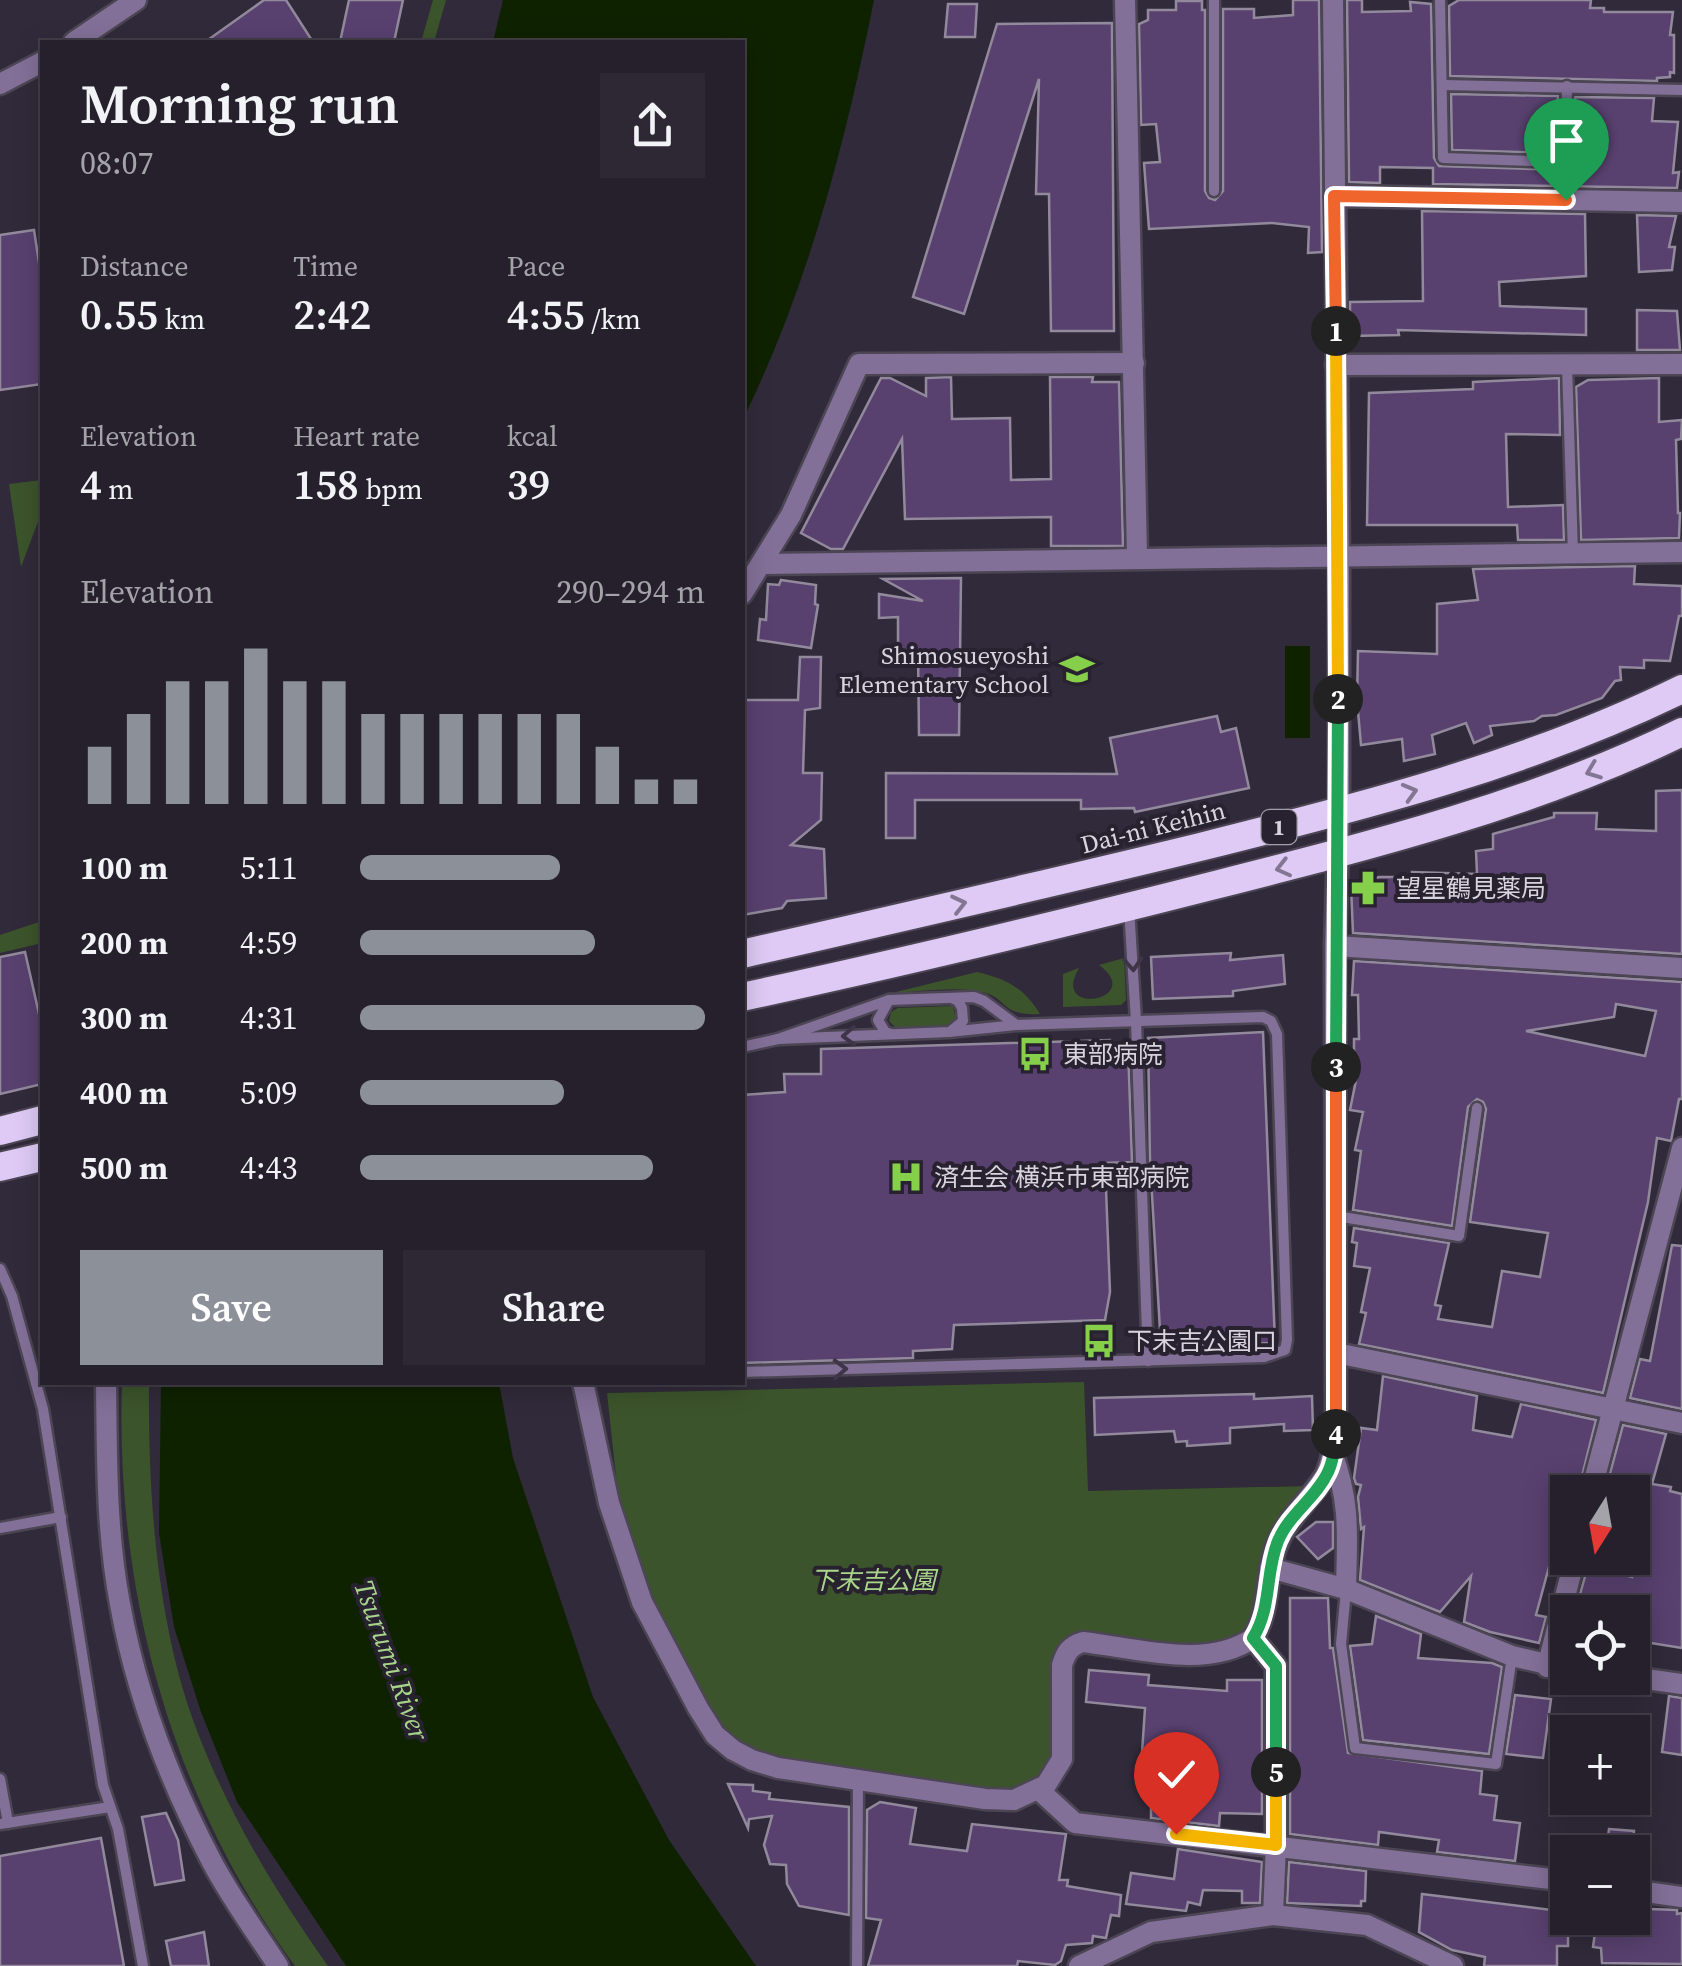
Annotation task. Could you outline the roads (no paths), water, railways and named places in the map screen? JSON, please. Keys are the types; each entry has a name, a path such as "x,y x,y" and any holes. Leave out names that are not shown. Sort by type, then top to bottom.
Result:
{"highway":[{"name":"Dai-ni Keihin","path":"745,953 1339,813 1495,766 1616,722 1682,689"},
{"name":"1","path":"745,996 1337,854 1488,810 1638,754 1682,732"},
{"path":"0,1131 40,1121"},
{"path":"0,1167 40,1157"}],"street":[{"path":"77,40 136,0"},
{"path":"1125,0 1137,557"},
{"path":"585,1385 609,1502 642,1602 715,1735 752,1760 778,1768 1014,1800 1046,1785 1062,1759 1062,1665 1074,1645 1083,1642 1216,1654 1238,1648 1253,1638 1266,1608 1270,1568 1278,1542 1290,1518 1328,1472 1336,1438 1335,946 1339,813 1333,0"},
{"path":"0,84 40,63"},
{"path":"1334,196 1682,202"},
{"path":"745,590 763,564 833,427 859,364 1134,363"},
{"path":"1336,365 1682,364"},
{"path":"763,564 1682,552"},
{"path":"1335,946 1682,968"},
{"path":"1596,1475 1676,1191 1682,1148"},
{"path":"1336,1353 1682,1422"},
{"path":"106,1385 108,1516 120,1604 139,1682 168,1769 214,1865 278,1966"},
{"path":"1332,1453 1348,1506 1346,1589"},
{"path":"1270,1568 1346,1589 1512,1656 1550,1666"},
{"path":"1253,1638 1276,1666 1272,1915"},
{"path":"1650,1680 1682,1684"},
{"path":"1039,1790 1076,1822 1550,1880"},
{"path":"1650,1893 1682,1897"},
{"path":"1079,1966 1151,1932 1272,1915 1367,1926 1453,1966"}],"lane":[{"path":"1214,0 1214,191"},
{"path":"1440,0 1442,158 1565,162 1566,86"},
{"path":"1443,85 1682,90"},
{"path":"1568,365 1572,555"},
{"path":"1129,907 1148,1361"},
{"path":"745,1046 778,1039 889,1000 974,997 984,1000 1016,1025"},
{"path":"949,1032 958,1027 964,1014 958,1001 951,998"},
{"path":"889,1000 878,1020 885,1032 892,1034"},
{"path":"745,1372 1277,1355 1285,1350 1287,1330 1275,1027 1263,1017 1016,1025 949,1032 778,1039"},
{"path":"1336,1216 1460,1236 1477,1108"},
{"path":"1272,1254 1284,1253"},
{"path":"0,1269 12,1296 43,1408 103,1785 118,1829 143,1966"},
{"path":"1274,1331 1287,1330"},
{"path":"0,1528 62,1518"},
{"path":"1346,1589 1341,1644 1355,1748 1496,1764 1512,1656"},
{"path":"0,1778 4,1824 110,1806"},
{"path":"858,1780 858,1966"}],"water":[{"path":"503,0 874,0 822,214 787,318 745,415 745,40 493,40"},
{"path":"1285,646 1310,646 1310,738 1285,738"},
{"name":"Tsurumi River","path":"161,1385 499,1385 513,1458 593,1697 669,1840 756,1966 346,1966 237,1802 201,1712 174,1627 159,1533"}],"place":[{"name":"Shimosueyoshi Elementary School","path":"1077,669"},
{"name":"望星鶴見薬局","path":"1368,888"},
{"name":"東部病院","path":"1035,1054"},
{"name":"済生会 横浜市東部病院","path":"906,1177"},
{"name":"下末吉公園口","path":"1099,1341"}],"park label":[{"name":"下末吉公園","path":"873,1580"}]}
